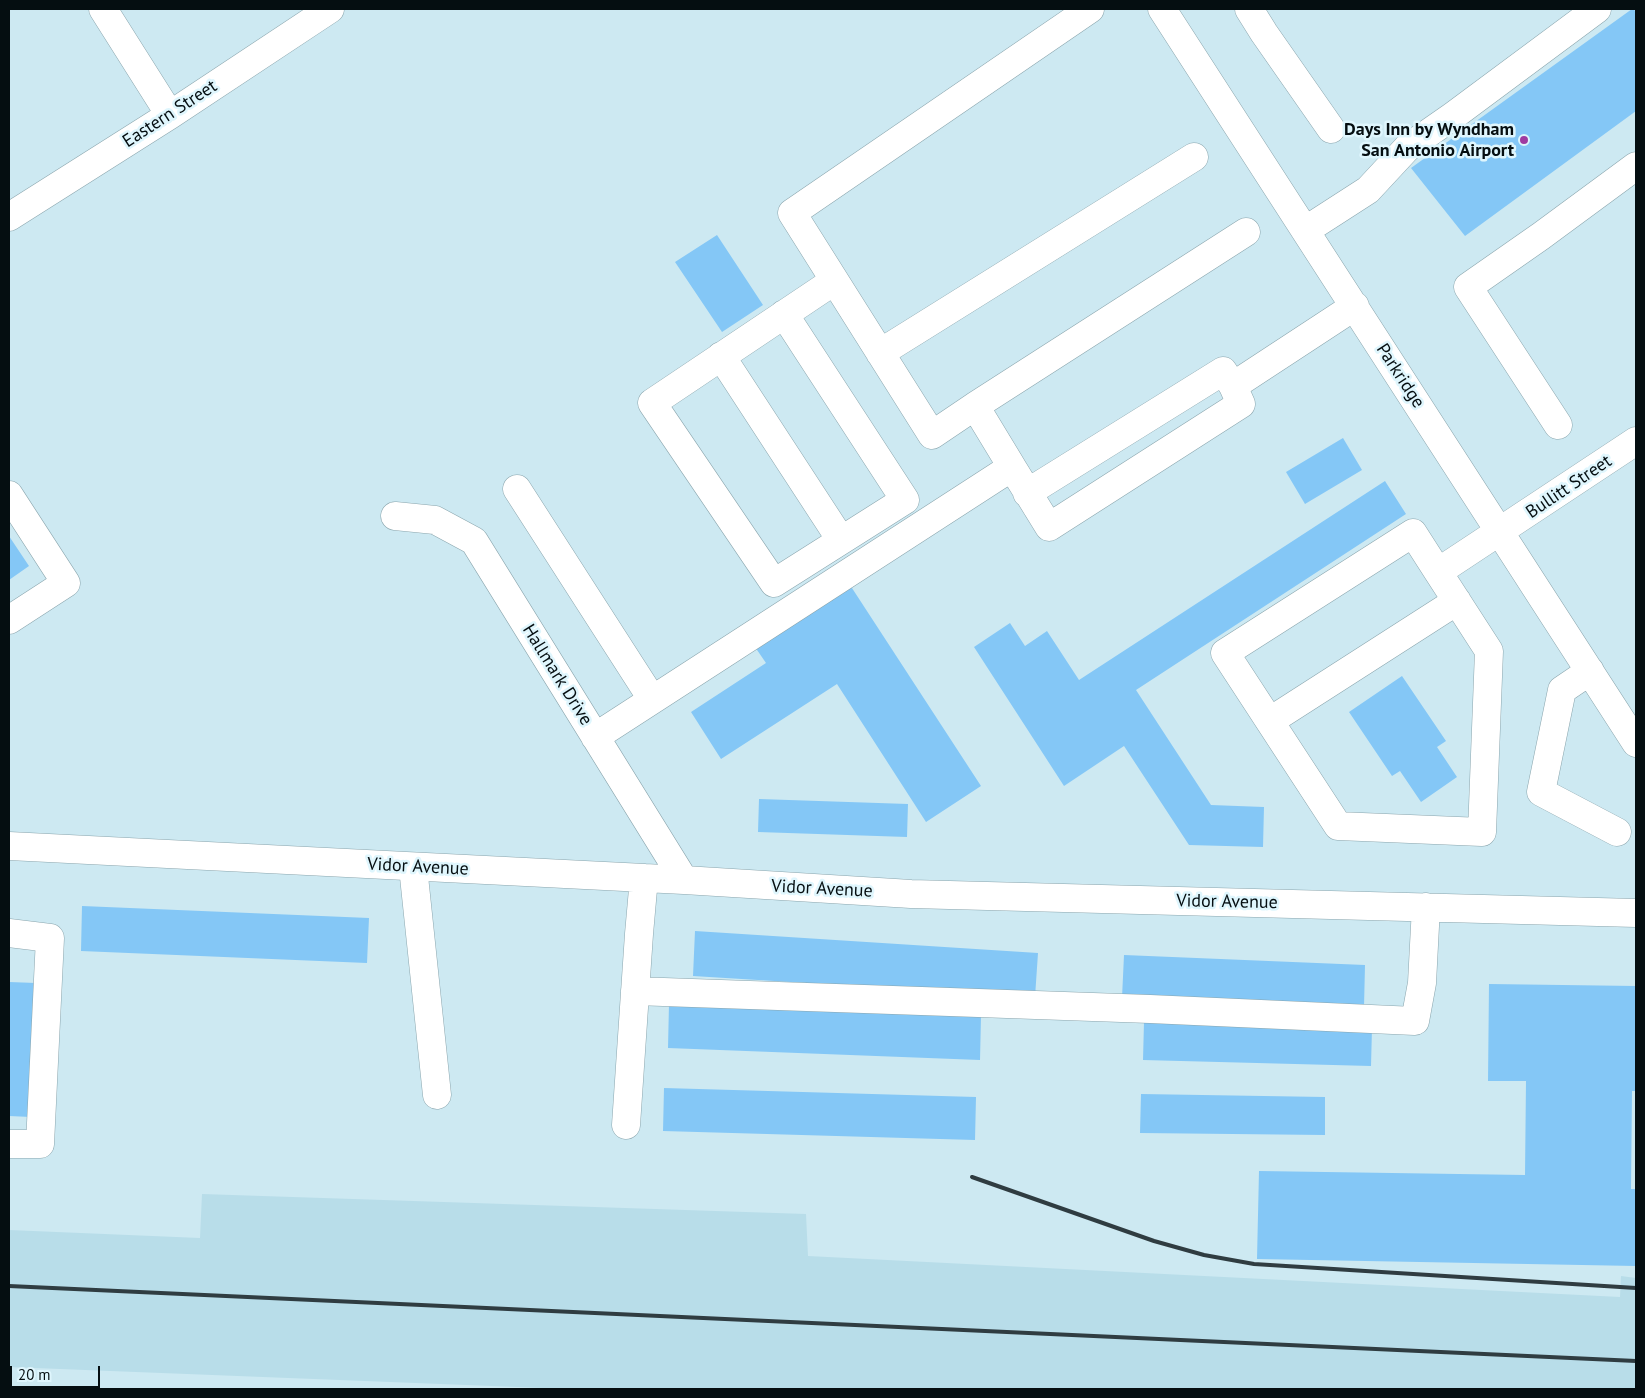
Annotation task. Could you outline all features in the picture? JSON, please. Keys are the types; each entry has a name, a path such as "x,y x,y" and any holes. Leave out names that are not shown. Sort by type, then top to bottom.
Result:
{"street":[{"path":"103,9 170,115"},
{"name":"Eastern Street","path":"9,217 170,115 330,9"},
{"path":"1090,9 792,212 932,435 1246,232"},
{"name":"Parkridge","path":"1163,9 1636,743"},
{"path":"1249,9 1331,129"},
{"path":"1306,230 1368,190 1407,148 1597,9"},
{"path":"880,353 1194,157"},
{"path":"1558,425 1468,286 1634,172"},
{"path":"784,314 905,500 774,583 652,403 721,356 784,314 834,281"},
{"path":"975,406 1049,527 1237,395 1355,306"},
{"path":"721,356 841,540"},
{"path":"1027,493 1223,371 1237,395"},
{"name":"Bullitt Street","path":"1438,572 1636,441"},
{"path":"595,737 1012,467"},
{"path":"518,488 652,699"},
{"path":"9,494 66,583 9,620"},
{"name":"Hallmark Drive","path":"395,516 435,520 474,541 684,880"},
{"path":"1413,533 1457,601 1489,651 1482,832 1338,826 1225,653 1413,533"},
{"path":"1270,721 1457,601"},
{"path":"1590,671 1562,690 1541,792 1617,832"},
{"name":"Vidor Avenue","path":"9,846 684,880 911,894 1636,913"},
{"path":"413,867 437,1095"},
{"path":"626,1125 644,878"},
{"path":"635,991 1415,1021 1422,983 1426,907"},
{"path":"9,933 50,938 40,1144 9,1144"}],"shaded area":[{"path":"202,1194 806,1214 808,1256 1620,1297 1621,1276 1636,1278 1636,1389 568,1389 9,1367 9,1230 200,1238"}],"building":[{"name":"Days Inn by Wyndham San Antonio Airport","path":"1632,9 1636,11 1636,111 1465,236 1411,168"},
{"path":"717,235 763,305 722,332 675,262"},
{"path":"1343,438 1362,470 1305,504 1286,472"},
{"path":"1385,481 1406,514 1136,690 1211,805 1264,807 1263,847 1189,845 1124,746 1064,786 974,647 1010,623 1025,646 1047,631 1079,680"},
{"path":"9,536 29,566 9,580"},
{"path":"850,585 981,786 926,822 837,684 721,759 691,712 766,663 755,647"},
{"path":"1402,676 1446,741 1437,747 1457,777 1421,802 1400,771 1392,776 1349,712"},
{"path":"759,799 908,804 907,837 758,832"},
{"path":"82,906 369,918 367,963 81,951"},
{"path":"695,931 1038,953 1035,997 693,976"},
{"path":"1124,955 1365,965 1364,1007 1122,998"},
{"path":"9,982 36,983 31,1117 9,1116"},
{"path":"1489,984 1636,986 1636,1091 1632,1091 1631,1189 1636,1189 1636,1266 1257,1259 1259,1171 1525,1175 1526,1081 1488,1081"},
{"path":"669,1004 981,1016 980,1060 668,1048"},
{"path":"1144,1022 1372,1028 1371,1066 1143,1060"},
{"path":"664,1088 976,1097 975,1140 663,1131"},
{"path":"1141,1094 1325,1097 1325,1135 1140,1133"}],"railway":[{"path":"972,1177 1154,1241 1204,1255 1254,1264 1636,1288"},
{"path":"9,1286 1636,1361"}],"place":[{"name":"Days Inn by Wyndham San Antonio Airport","path":"1524,140"}]}
